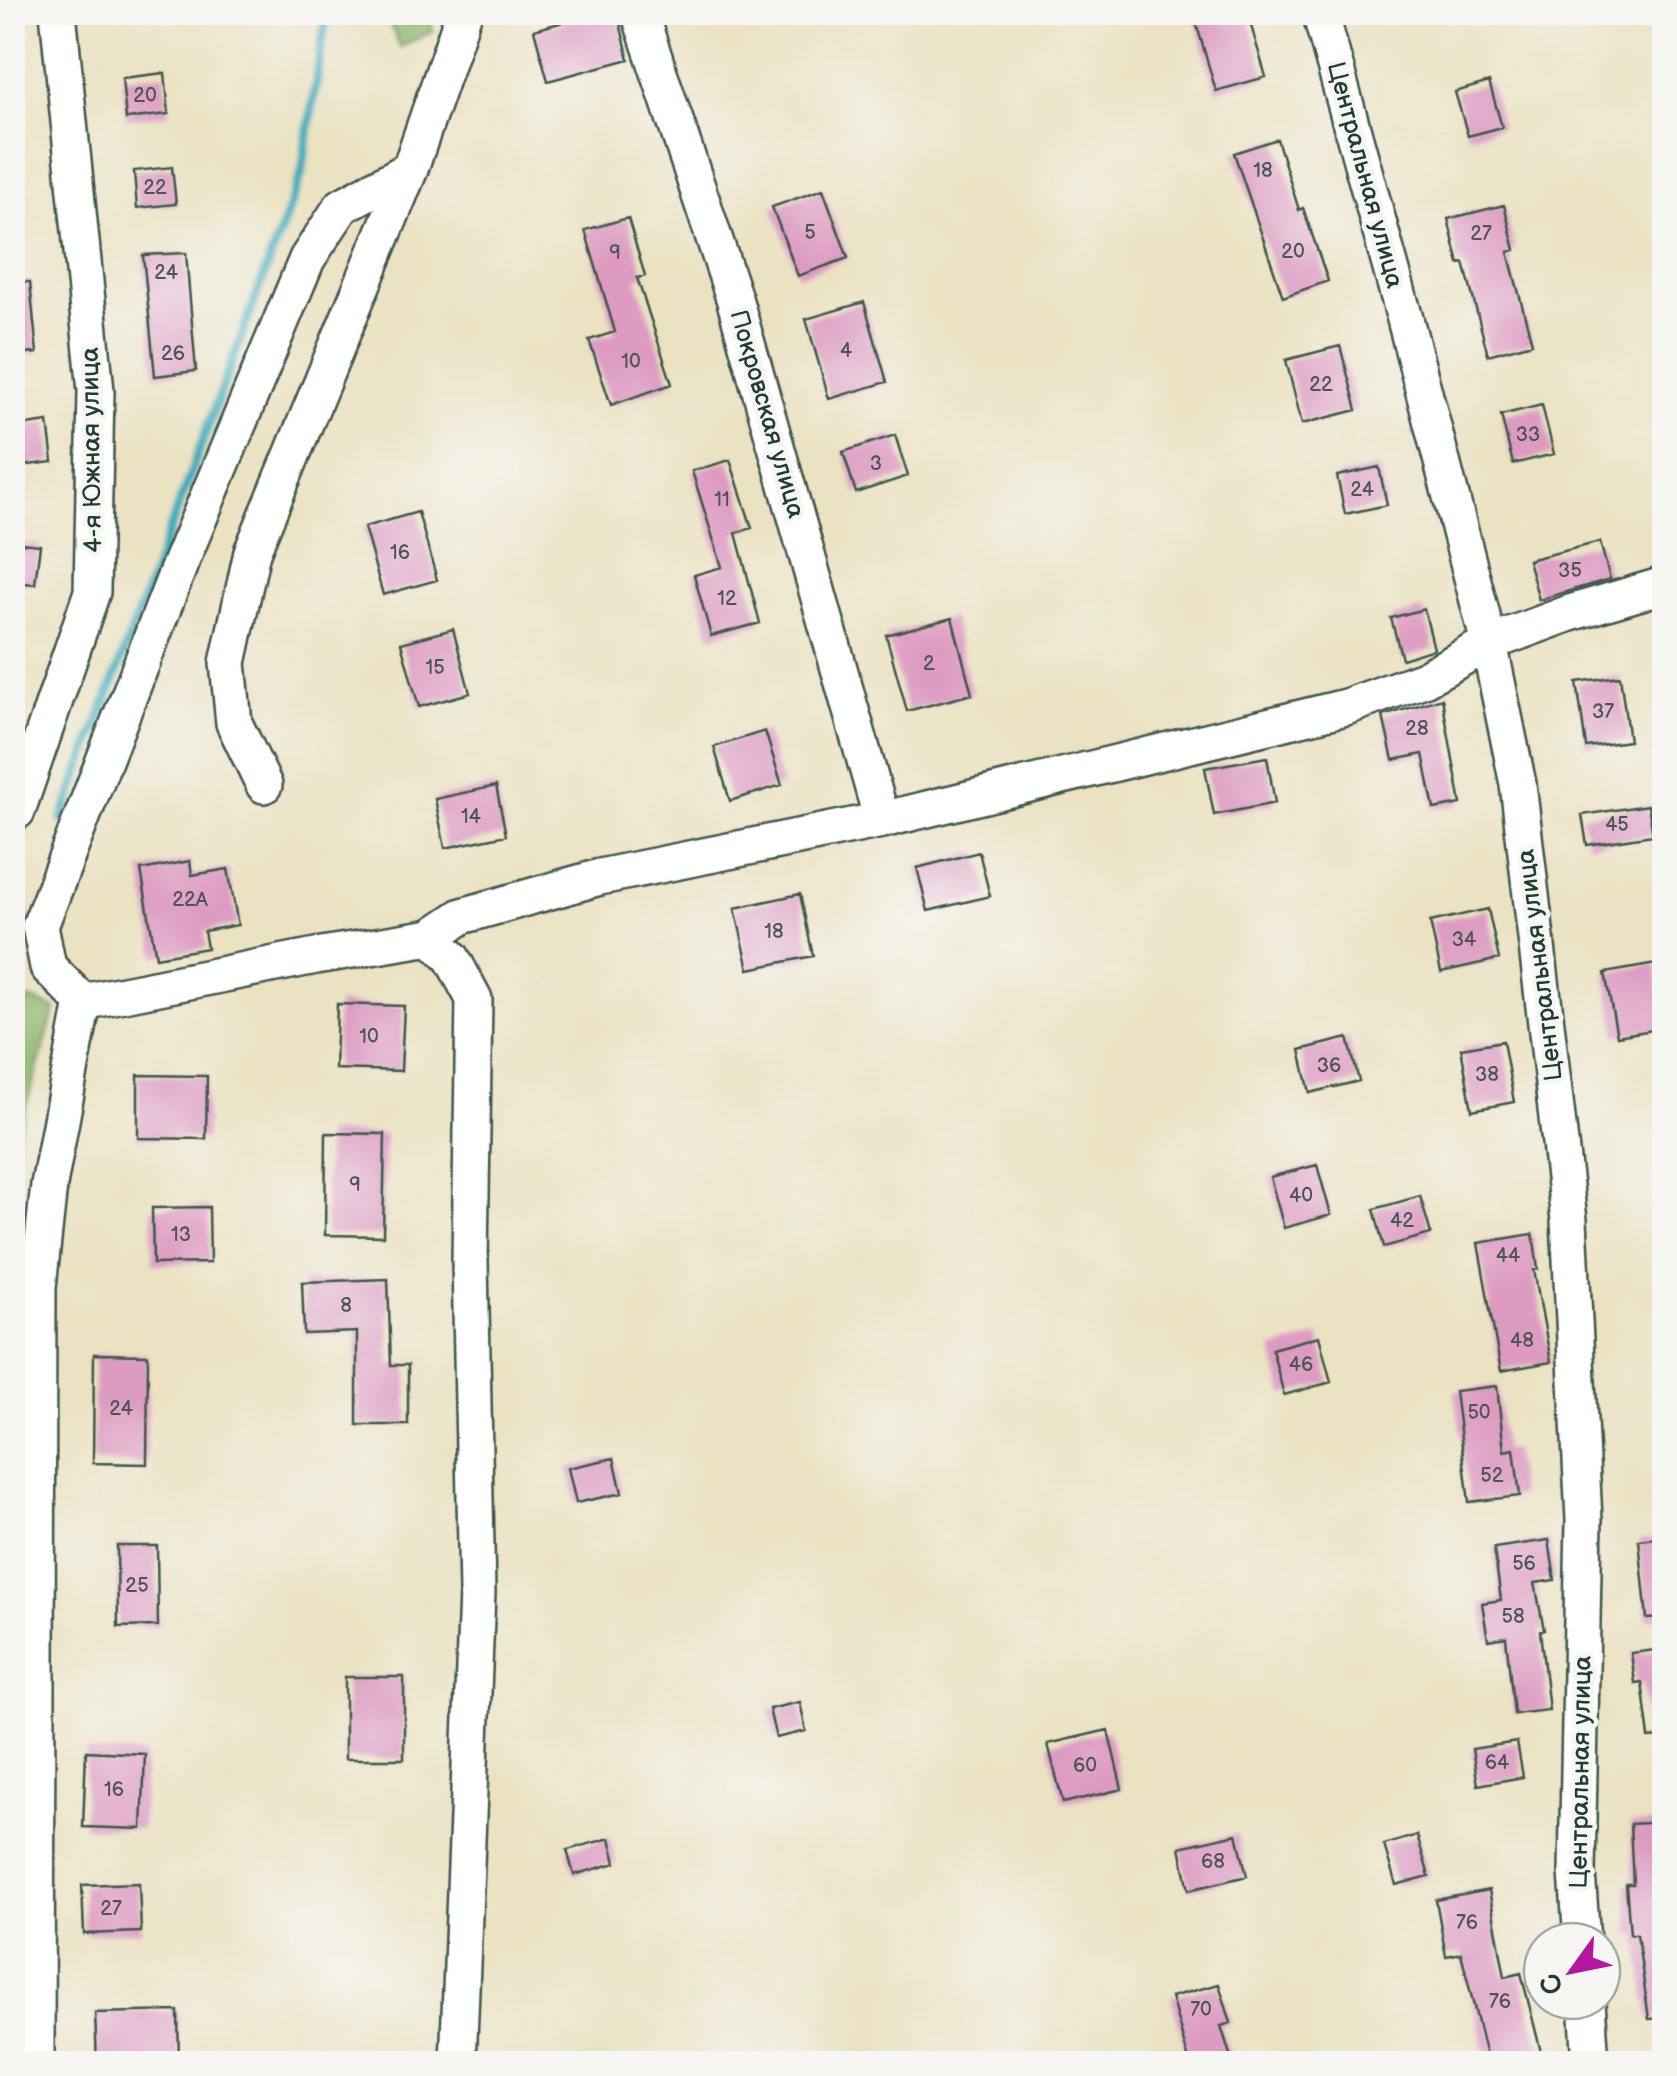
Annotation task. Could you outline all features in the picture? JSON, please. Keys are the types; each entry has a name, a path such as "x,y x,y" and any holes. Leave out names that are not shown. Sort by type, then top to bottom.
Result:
{"street":[{"name":"4-я Южная улица","path":"12,811 16,811 92,592 96,390 58,12"},
{"path":"264,785 234,723 228,663 252,552 410,169 464,12"},
{"name":"Покровская улица","path":"638,12 734,298 882,820"},
{"name":"Центральная улица","path":"1320,12 1490,643 1518,784 1570,1220 1584,1520 1577,1872 1581,1921"},
{"path":"83,1002 48,967 40,926 180,564 307,259 342,206 410,169"},
{"path":"83,1002 431,937 462,916 600,877 882,820 1346,707 1424,679 1490,643 1664,585"},
{"path":"431,937 452,958 474,999 470,1261 476,1593 458,2064"},
{"path":"36,2064 38,1287 49,1184 83,1002"},
{"path":"1589,2021 1592,2064"}],"green space":[{"path":"385,13 429,13 433,31 400,47"},
{"path":"29,999 55,1009 13,1150 13,1047"}],"building":[{"path":"600,12 617,12 629,59 548,81 534,30"},
{"path":"1193,12 1247,12 1266,77 1216,91"},
{"path":"165,73 169,114 126,119 122,78"},
{"path":"1489,82 1502,127 1468,136 1455,92"},
{"path":"1277,139 1299,210 1303,208 1328,281 1283,297 1234,153"},
{"path":"172,167 176,204 137,208 134,171"},
{"path":"823,189 848,258 798,276 772,207"},
{"path":"1504,205 1515,250 1508,252 1532,343 1488,355 1448,219"},
{"path":"628,218 645,276 637,278 672,384 611,405 589,340 615,332 585,230"},
{"path":"186,253 196,371 155,376 143,255"},
{"path":"12,282 30,282 37,353 12,355"},
{"path":"864,302 887,382 829,399 806,319"},
{"path":"1340,346 1357,410 1302,424 1286,360"},
{"path":"1542,405 1554,454 1513,464 1501,415"},
{"path":"48,422 53,462 12,467 12,427"},
{"path":"895,435 908,476 856,493 843,452"},
{"path":"730,460 752,528 736,533 760,623 711,636 694,575 722,567 692,471"},
{"path":"1379,467 1387,505 1345,514 1337,476"},
{"path":"418,512 437,580 383,595 364,527"},
{"path":"12,542 40,545 35,584 12,582"},
{"path":"1600,542 1610,579 1539,600 1528,560"},
{"path":"1424,609 1434,649 1402,659 1391,618"},
{"path":"952,618 972,694 907,711 886,635"},
{"path":"453,629 470,693 419,707 401,643"},
{"path":"1620,676 1629,741 1586,747 1577,682"},
{"path":"1442,698 1461,804 1434,809 1423,754 1393,760 1383,716"},
{"path":"765,731 782,785 730,801 714,747"},
{"path":"1267,757 1275,803 1214,815 1205,768"},
{"path":"496,786 506,835 445,848 435,799"},
{"path":"1648,805 1653,835 1587,845 1582,815"},
{"path":"979,852 990,896 928,911 917,868"},
{"path":"190,861 192,875 228,869 238,925 204,931 207,948 156,957 141,870"},
{"path":"800,894 813,956 749,969 735,908"},
{"path":"1488,909 1499,959 1441,972 1430,922"},
{"path":"1656,964 1664,1028 1617,1036 1605,973"},
{"path":"337,1004 404,1006 401,1071 335,1069"},
{"path":"1348,1038 1359,1081 1310,1093 1300,1050"},
{"path":"1503,1041 1514,1102 1472,1110 1461,1048"},
{"path":"138,1075 207,1076 206,1139 138,1138"},
{"path":"326,1133 385,1134 383,1236 325,1235"},
{"path":"1317,1165 1331,1215 1284,1228 1270,1177"},
{"path":"1420,1196 1431,1234 1384,1247 1374,1209"},
{"path":"209,1207 210,1263 153,1264 152,1208"},
{"path":"1533,1234 1538,1269 1534,1270 1551,1362 1501,1371 1478,1243"},
{"path":"388,1279 391,1365 408,1365 408,1425 357,1425 357,1332 304,1334 302,1282"},
{"path":"1319,1336 1331,1382 1284,1395 1272,1349"},
{"path":"94,1354 148,1355 147,1464 93,1463"},
{"path":"1497,1386 1504,1451 1514,1449 1520,1496 1469,1502 1455,1391"},
{"path":"614,1458 622,1493 576,1503 568,1468"},
{"path":"1664,1537 1664,1618 1647,1619 1639,1540"},
{"path":"1549,1540 1555,1580 1535,1583 1544,1630 1540,1631 1549,1710 1514,1714 1506,1637 1488,1640 1482,1603 1501,1600 1494,1548"},
{"path":"117,1546 157,1546 158,1626 118,1627"},
{"path":"1664,1649 1664,1737 1649,1738 1642,1682 1635,1683 1631,1653"},
{"path":"345,1677 404,1677 404,1759 345,1759"},
{"path":"800,1702 806,1731 776,1738 769,1709"},
{"path":"1108,1730 1122,1789 1063,1803 1048,1744"},
{"path":"1517,1742 1523,1777 1478,1785 1472,1749"},
{"path":"86,1751 145,1754 142,1829 83,1827"},
{"path":"1664,1822 1664,2018 1649,2019 1637,1934 1630,1934 1626,1884 1633,1884 1630,1824"},
{"path":"1237,1834 1247,1876 1189,1890 1180,1847"},
{"path":"1417,1835 1429,1876 1396,1885 1384,1845"},
{"path":"610,1838 616,1863 574,1875 567,1850"},
{"path":"139,1883 141,1932 84,1934 82,1885"},
{"path":"1489,1890 1505,1977 1521,1973 1522,2021 1533,2021 1544,2064 1488,2064 1461,1953 1446,1956 1436,1900"},
{"path":"1219,1984 1231,2023 1221,2026 1233,2064 1190,2064 1171,1997"},
{"path":"178,2011 179,2062 97,2064 95,2013"}],"waterway":[{"path":"62,820 302,173 327,12"},
{"path":"12,954 26,919"}]}
